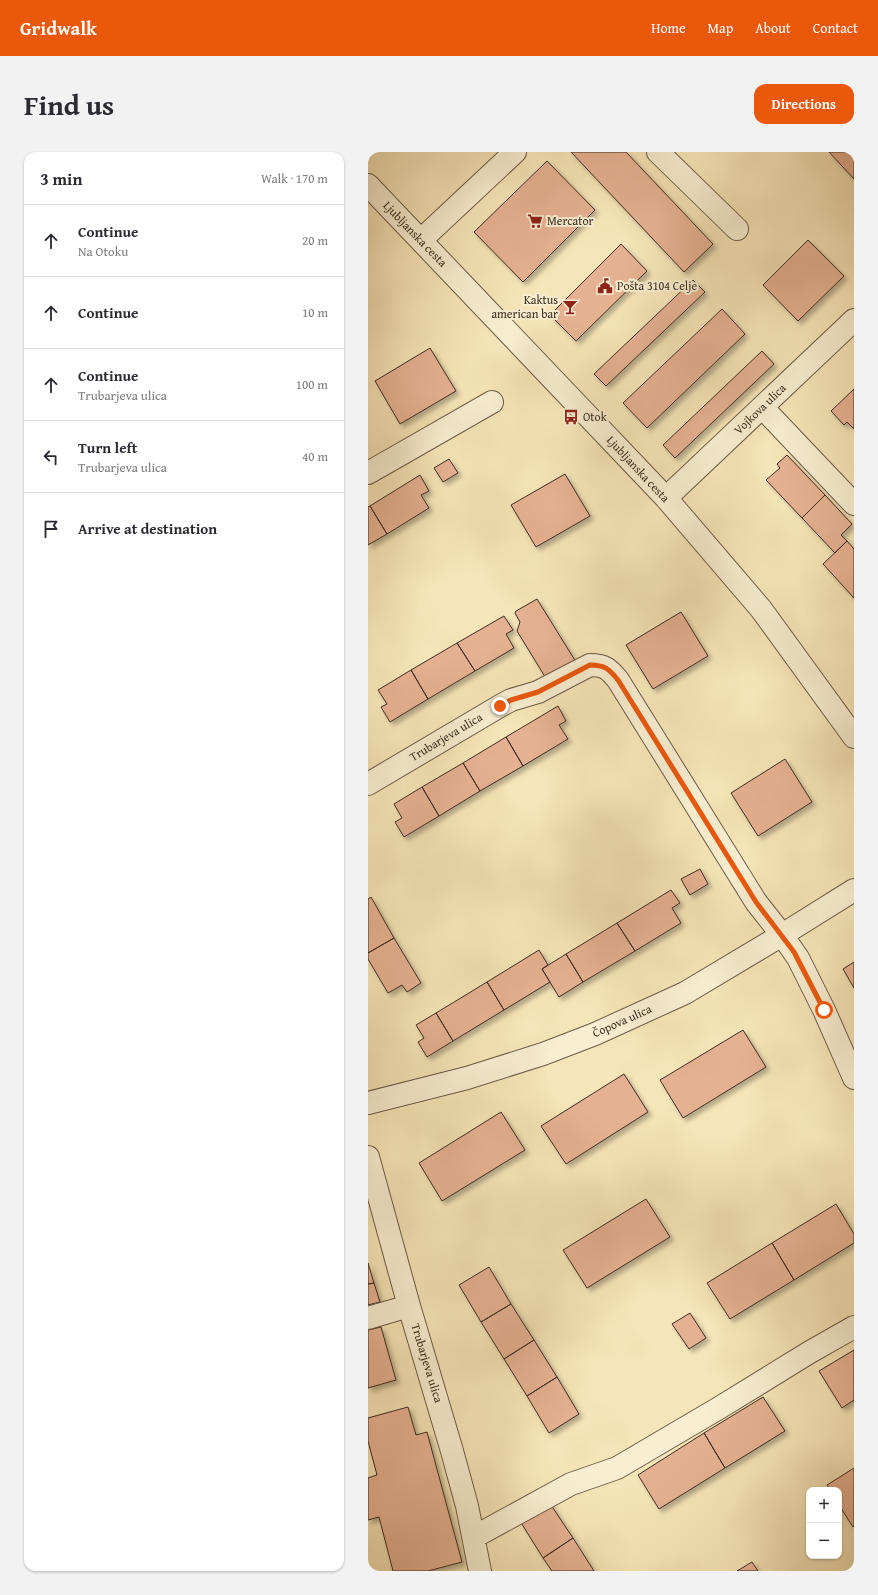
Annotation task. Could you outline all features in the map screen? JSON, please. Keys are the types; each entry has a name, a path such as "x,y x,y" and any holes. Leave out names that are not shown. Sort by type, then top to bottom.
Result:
{"street":[{"path":"421,240 515,152"},
{"path":"658,152 737,229"},
{"name":"Ljubljanska cesta","path":"368,185 666,498 761,609 851,730"},
{"name":"Vojkova ulica","path":"666,498 854,320"},
{"path":"368,473 492,402"},
{"path":"762,407 854,504"},
{"name":"Trubarjeva ulica","path":"368,784 511,700 538,692 590,665 599,665 610,670 618,680 756,902 798,958 824,1010 854,1078"},
{"name":"Čopova ulica","path":"368,1103 467,1078 543,1054 595,1034 685,993 782,936 854,890"},
{"name":"Trubarjeva ulica","path":"368,1157 409,1306 452,1451 474,1537 479,1571"},
{"path":"368,1318 409,1306"},
{"path":"474,1537 571,1484 617,1468 854,1327"}],"building":[{"path":"571,152 626,152 713,244 684,272"},
{"path":"829,152 854,152 854,179"},
{"name":"Mercator","path":"547,161 595,210 523,282 474,232"},
{"path":"808,240 844,276 798,321 763,285"},
{"path":"621,244 647,271 576,341 550,315"},
{"path":"693,280 705,292 606,386 594,374"},
{"path":"722,309 745,334 647,428 623,403"},
{"path":"430,348 456,391 400,424 375,381"},
{"path":"762,351 774,364 675,458 663,445"},
{"path":"854,389 854,429 847,422 844,425 831,411"},
{"path":"787,455 825,495 802,518 766,480 780,468 777,464"},
{"path":"449,459 458,473 443,482 434,468"},
{"path":"565,474 590,516 536,547 511,505"},
{"path":"420,475 429,491 421,495 429,508 387,534 370,506"},
{"path":"825,495 852,524 841,535 847,541 835,553 802,518"},
{"path":"370,506 387,534 368,545 368,507"},
{"path":"847,541 854,549 854,598 823,564"},
{"path":"537,599 576,662 547,680 517,631 520,622 515,613 516,611"},
{"path":"681,612 708,656 653,689 626,645"},
{"path":"504,616 513,630 506,634 514,648 475,671 457,643"},
{"path":"457,643 475,671 428,699 411,670"},
{"path":"411,670 428,699 390,722 381,707 387,704 378,690"},
{"path":"558,706 566,721 559,725 568,739 523,766 506,737"},
{"path":"506,737 523,766 480,791 463,763"},
{"path":"785,759 812,802 758,836 731,793"},
{"path":"463,763 480,791 439,816 422,787"},
{"path":"422,787 439,816 404,837 395,822 402,818 394,804"},
{"path":"700,869 708,884 690,895 681,879"},
{"path":"671,890 680,903 672,908 681,923 635,951 617,923"},
{"path":"371,897 394,938 368,953 368,899"},
{"path":"617,923 635,951 583,982 566,954"},
{"path":"394,938 421,983 407,992 402,985 388,993 368,959 368,953"},
{"path":"539,950 548,965 542,969 550,982 504,1010 487,982"},
{"path":"566,954 583,982 559,997 542,969"},
{"path":"854,962 854,988 843,969"},
{"path":"487,982 504,1010 453,1041 436,1013"},
{"path":"436,1013 453,1041 427,1057 418,1042 424,1038 416,1025"},
{"path":"743,1030 766,1067 683,1118 660,1080"},
{"path":"624,1074 648,1112 566,1164 541,1126"},
{"path":"501,1112 525,1150 442,1201 419,1163"},
{"path":"646,1199 670,1237 587,1288 563,1250"},
{"path":"836,1204 854,1234 854,1243 794,1280 772,1243"},
{"path":"772,1243 794,1280 730,1319 707,1283"},
{"path":"368,1263 374,1283 368,1284"},
{"path":"489,1267 511,1304 481,1322 459,1285"},
{"path":"374,1283 380,1302 368,1305 368,1284"},
{"path":"511,1304 534,1340 504,1359 481,1322"},
{"path":"690,1313 706,1338 689,1349 672,1324"},
{"path":"381,1327 396,1380 368,1388 368,1330"},
{"path":"534,1340 557,1377 527,1396 504,1359"},
{"path":"854,1350 854,1400 842,1408 819,1371"},
{"path":"557,1377 579,1414 549,1433 527,1396"},
{"path":"763,1397 785,1431 725,1468 704,1433"},
{"path":"408,1407 416,1435 427,1432 462,1562 428,1571 393,1571 379,1517 368,1520 368,1478 377,1475 368,1441 368,1418"},
{"path":"704,1433 725,1468 659,1509 638,1475"},
{"path":"854,1468 853,1527 842,1510 842,1487 828,1487 827,1485"},
{"path":"549,1502 573,1538 543,1558 520,1521"},
{"path":"573,1538 594,1571 552,1571 543,1558"},
{"path":"752,1562 758,1571 737,1571"}],"place":[{"name":"Mercator","path":"535,221"},
{"name":"Pošta 3104 Celje","path":"605,286"},
{"name":"Kaktus american bar","path":"570,307"},
{"name":"Otok","path":"571,417"}],"route":[{"path":"500,706 511,700 549,687 590,665 599,665 610,670 618,680 756,902 798,958 824,1010"}]}
